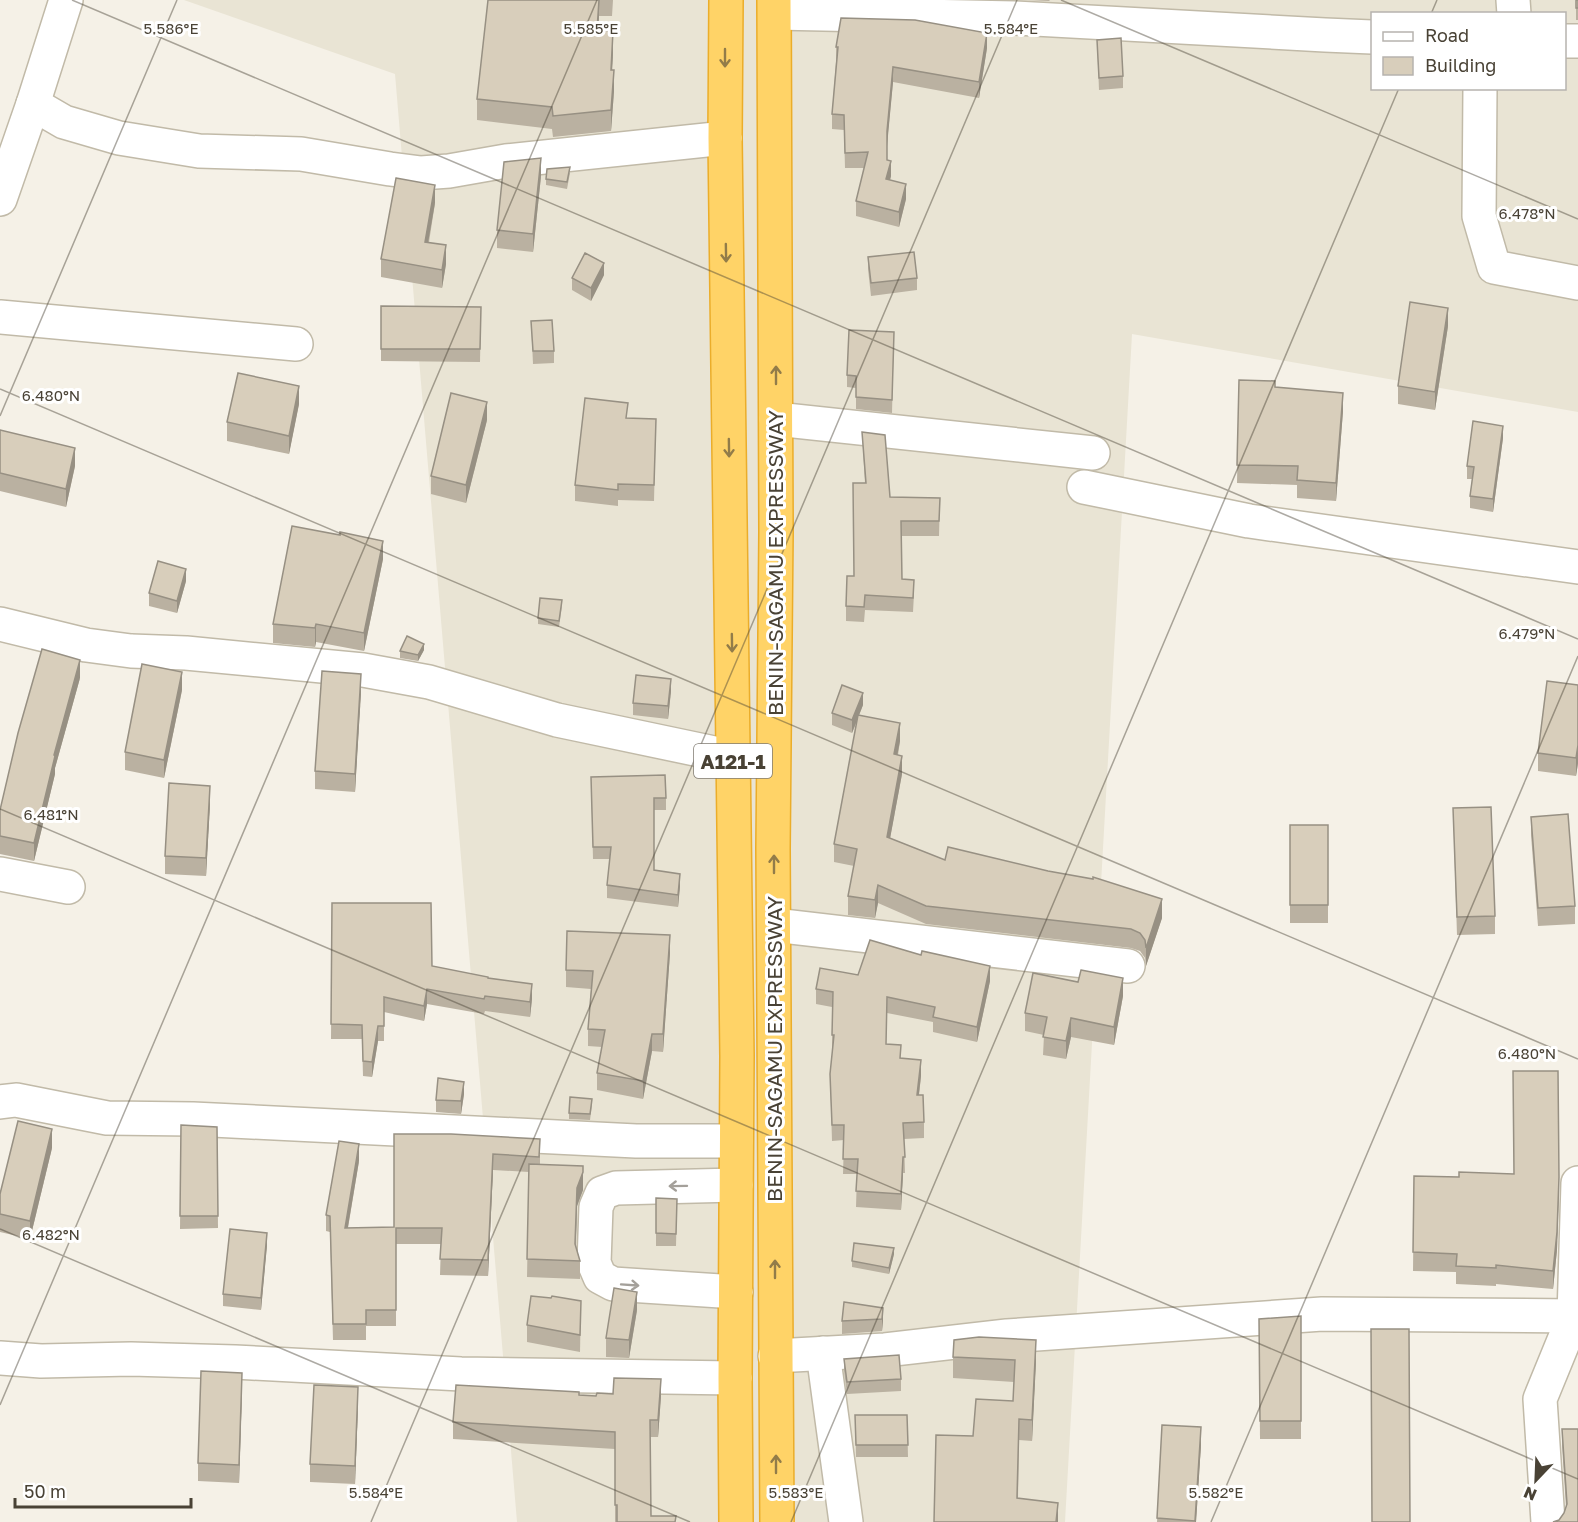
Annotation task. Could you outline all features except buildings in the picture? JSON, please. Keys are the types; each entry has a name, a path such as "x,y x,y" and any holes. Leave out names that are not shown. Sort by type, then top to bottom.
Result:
{"highway":[{"name":"A121-1","path":"726,0 725,138 736,1141 736,1522"},
{"name":"BENIN-SAGAMU EXPRESSWAY","path":"775,7 774,925 777,1522"}],"street":[{"path":"0,199 66,0"},
{"path":"775,7 1371,37"},
{"path":"1480,90 1479,216 1494,267 1578,283"},
{"path":"33,104 64,122 119,138 199,151 301,154 421,172 449,171 506,161 725,138"},
{"path":"0,317 296,345"},
{"path":"776,418 1093,453"},
{"path":"1084,487 1249,521 1578,567"},
{"path":"0,624 86,645 130,651 186,653 363,670 429,682 568,723 733,757"},
{"path":"0,874 68,887"},
{"path":"774,925 1128,966"},
{"path":"0,1102 16,1100 107,1118 193,1119 636,1141 736,1141"},
{"path":"1548,1522 1540,1399 1576,1316 1578,1183"},
{"path":"736,1185 616,1188 602,1193 596,1208 594,1263 600,1277 613,1284 736,1292"},
{"path":"776,1356 885,1350 1007,1336 1322,1314 1576,1316"},
{"path":"823,1353 846,1522"},
{"path":"0,1358 41,1361 131,1359 235,1362 461,1374 735,1378"}],"shaded area":[{"path":"184,0 1578,0 1578,412 1132,334 1065,1522 517,1522 395,74"}]}
